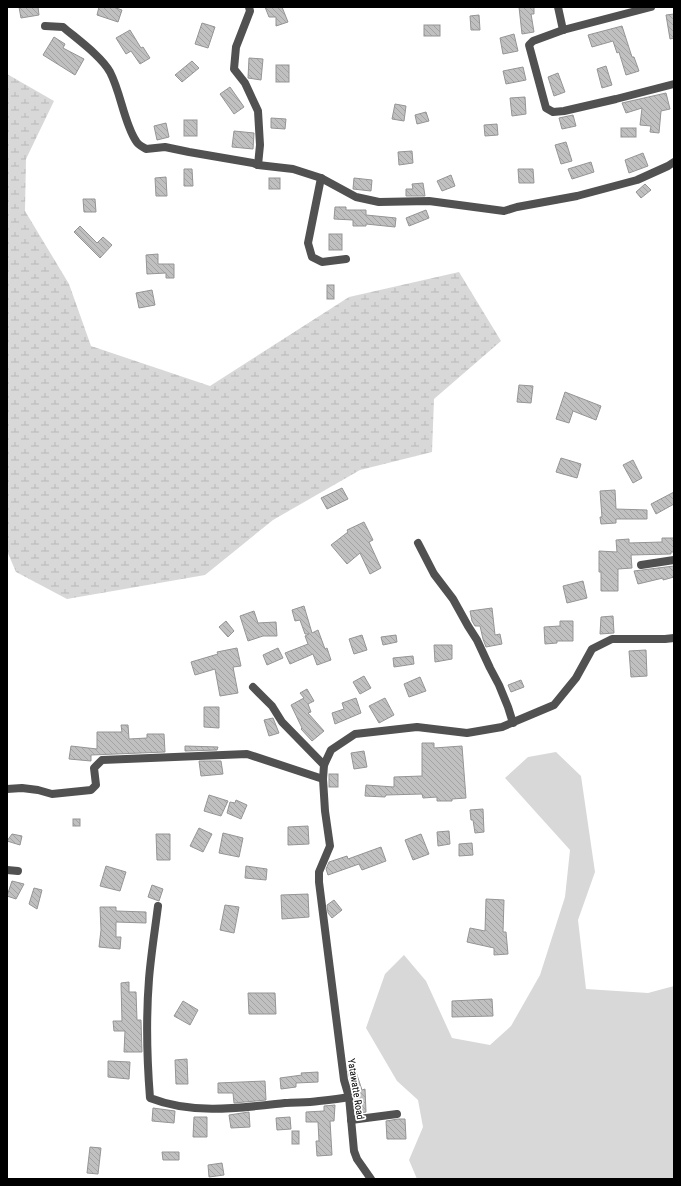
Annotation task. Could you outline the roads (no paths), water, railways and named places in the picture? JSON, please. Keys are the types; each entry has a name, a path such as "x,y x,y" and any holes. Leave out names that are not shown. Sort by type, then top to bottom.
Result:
{"street":[{"path":"249,7 250,12 236,47 234,69 245,83 258,111 260,145 258,165"},
{"path":"558,7 563,30"},
{"path":"651,7 563,30 533,41 529,45 546,108 553,112 602,103 674,84"},
{"path":"45,26 64,27 97,56 109,70 117,87 130,129 137,143 146,149 165,146 258,165 293,169 320,178 356,197 378,202 429,201 504,211 577,196 637,180 674,162"},
{"path":"320,178 308,243 312,257 322,262 346,260"},
{"path":"418,543 434,574 453,599 477,640 499,685 513,723"},
{"path":"640,565 674,560"},
{"path":"253,687 272,706 282,722 324,765 331,750 355,734 417,727 467,733 502,727 554,706 576,678 592,650 612,639 674,638"},
{"path":"7,789 27,788 52,794 91,790 96,785 94,768 102,760 247,754 323,779"},
{"name":"Yatawatte Road","path":"324,765 323,779 325,811 330,846 319,872 319,882 339,1045 344,1080 349,1097 354,1151 357,1159 371,1179"},
{"path":"7,870 18,871"},
{"path":"158,906 149,978 148,999 148,1068 150,1098 165,1104 206,1109 231,1109 287,1103 318,1102 349,1097"},
{"path":"351,1120 397,1114"}]}
